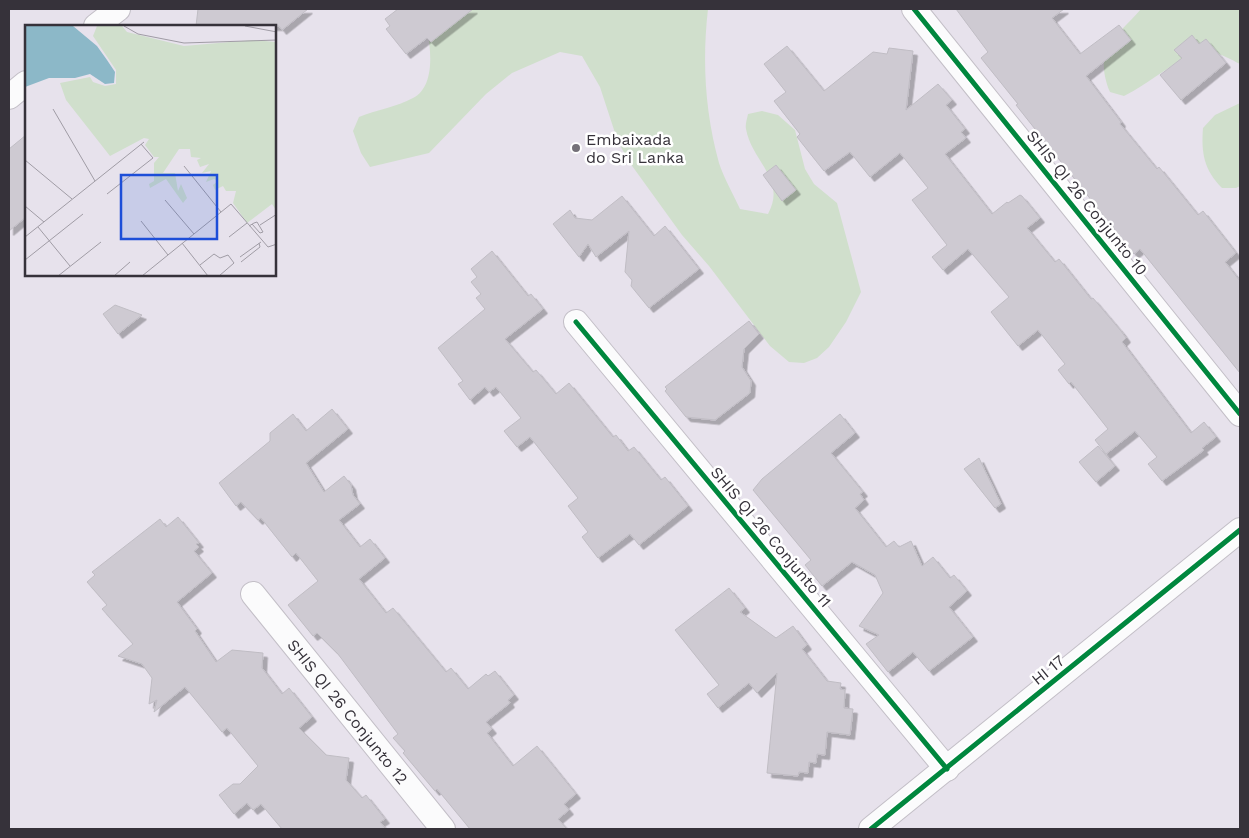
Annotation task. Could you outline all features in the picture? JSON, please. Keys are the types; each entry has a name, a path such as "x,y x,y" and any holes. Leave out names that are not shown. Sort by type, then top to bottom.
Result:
{"street":[{"path":"97,25 118,9"},
{"name":"SHIS QI 26 Conjunto 10","path":"914,9 1240,414"},
{"path":"9,97 25,84"},
{"name":"SHIS QI 26 Conjunto 11","path":"576,322 947,769"},
{"name":"HI 17","path":"871,829 1240,530"},
{"name":"SHIS QI 26 Conjunto 12","path":"253,594 443,829"}],"green space":[{"path":"422,9 708,9 705,67 708,106 714,144 719,163 740,209 768,214 773,202 771,180 749,141 746,127 748,114 762,111 778,115 795,130 805,169 814,184 837,203 861,292 846,322 829,347 817,358 804,363 789,362 770,346 709,266 682,235 630,163 618,142 600,87 582,56 560,52 512,73 486,94 429,153 370,167 361,153 353,131 359,117 413,98 421,91 427,81 430,70 430,57"},
{"path":"1141,9 1240,9 1240,64 1215,53 1201,53 1179,62 1124,96 1110,92 1105,77 1105,54 1115,37"},
{"path":"1240,103 1240,186 1236,188 1222,188 1211,175 1205,161 1203,153 1203,128 1215,115"}],"building":[{"path":"198,9 308,9 282,30 276,25 196,25"},
{"path":"398,9 473,9 431,42 427,38 406,54 386,29 390,26 385,19"},
{"path":"956,9 1064,9 1052,18 1080,54 1119,25 1131,40 1086,76 1121,122 1120,124 1157,169 1159,167 1198,215 1203,211 1236,253 1225,262 1240,281 1240,373 1140,249 1134,254 1016,105 1018,104 981,58 988,52"},
{"path":"1192,35 1199,44 1206,39 1226,63 1181,100 1160,75 1182,58 1174,50"},
{"path":"787,46 824,91 873,52 887,54 889,48 913,51 906,110 938,84 952,100 946,105 965,129 961,132 966,138 945,154 992,214 1007,202 1020,195 1022,196 1040,218 1027,228 1055,262 1059,259 1091,299 1093,298 1121,331 1126,338 1122,342 1191,433 1204,422 1216,437 1202,448 1204,450 1162,481 1148,464 1157,457 1135,431 1106,454 1095,440 1108,429 1071,382 1069,384 1058,370 1065,364 1038,330 1018,346 991,312 1009,297 968,249 943,270 932,257 947,245 912,200 928,188 900,153 870,177 850,152 824,171 797,137 800,134 774,101 786,92 764,64"},
{"path":"25,136 25,218 9,231 9,149"},
{"path":"776,165 796,190 782,201 763,175"},
{"path":"622,196 654,236 665,226 699,269 649,308 631,286 632,280 625,272 629,231 596,257 588,244 579,257 553,224 570,210 575,218 592,220"},
{"path":"492,251 528,296 531,294 543,309 505,339 533,372 536,370 556,394 569,383 613,437 616,435 628,451 634,447 661,480 665,477 688,506 639,545 630,534 598,558 582,537 588,532 568,506 578,498 530,437 517,447 504,431 521,418 496,387 489,392 485,387 470,400 458,384 463,381 438,348 485,309 476,298 481,294 471,282 477,277 471,269"},
{"path":"115,305 142,315 118,334 103,314"},
{"path":"749,321 759,334 744,349 742,367 751,381 750,393 715,420 686,417 665,391 667,389 665,387"},
{"path":"332,409 348,429 306,463 324,492 344,476 351,485 353,495 360,504 339,520 360,547 370,539 385,558 359,579 386,613 393,608 446,672 451,668 468,689 486,674 488,676 495,671 514,695 508,700 510,703 486,722 492,729 487,733 513,766 537,746 576,794 564,804 569,810 558,819 567,829 470,829 437,789 435,791 403,753 405,751 393,738 398,734 338,654 317,633 313,636 288,605 318,581 296,553 292,557 261,518 258,520 241,502 236,506 219,483 270,441 270,433 293,414 306,431"},
{"path":"840,414 855,433 831,453 863,492 860,494 864,500 855,508 886,547 894,541 899,547 911,541 922,566 933,557 950,578 954,575 967,591 949,607 973,637 929,671 913,652 888,672 866,644 879,635 859,626 883,593 875,575 852,562 822,586 805,565 811,560 753,490 762,479"},
{"path":"1098,446 1115,466 1096,482 1079,462"},
{"path":"979,458 1001,504 995,508 964,469"},
{"path":"178,517 199,543 196,544 199,547 194,551 212,573 177,602 197,629 195,631 216,662 232,650 263,653 262,668 282,694 289,688 312,717 299,728 326,755 349,758 346,780 362,798 366,795 385,819 380,822 386,829 282,829 261,804 253,810 247,803 234,814 219,795 233,784 240,784 258,766 227,728 222,732 185,687 154,712 157,700 149,704 152,678 142,664 118,656 133,644 102,609 107,605 87,582 95,575 92,572 160,519 166,527"},
{"path":"729,588 745,608 740,612 776,638 793,626 807,645 802,649 827,681 841,683 840,689 845,690 844,708 853,709 850,735 827,732 825,755 817,754 816,763 809,762 808,773 799,772 798,776 767,773 777,673 757,693 749,683 718,708 707,694 719,685 675,630"}],"cycle path":[{"path":"914,9 1240,414"},
{"path":"576,322 947,769"},
{"path":"871,829 1240,530"}],"place":[{"name":"Embaixada do Sri Lanka","path":"576,148"}]}
